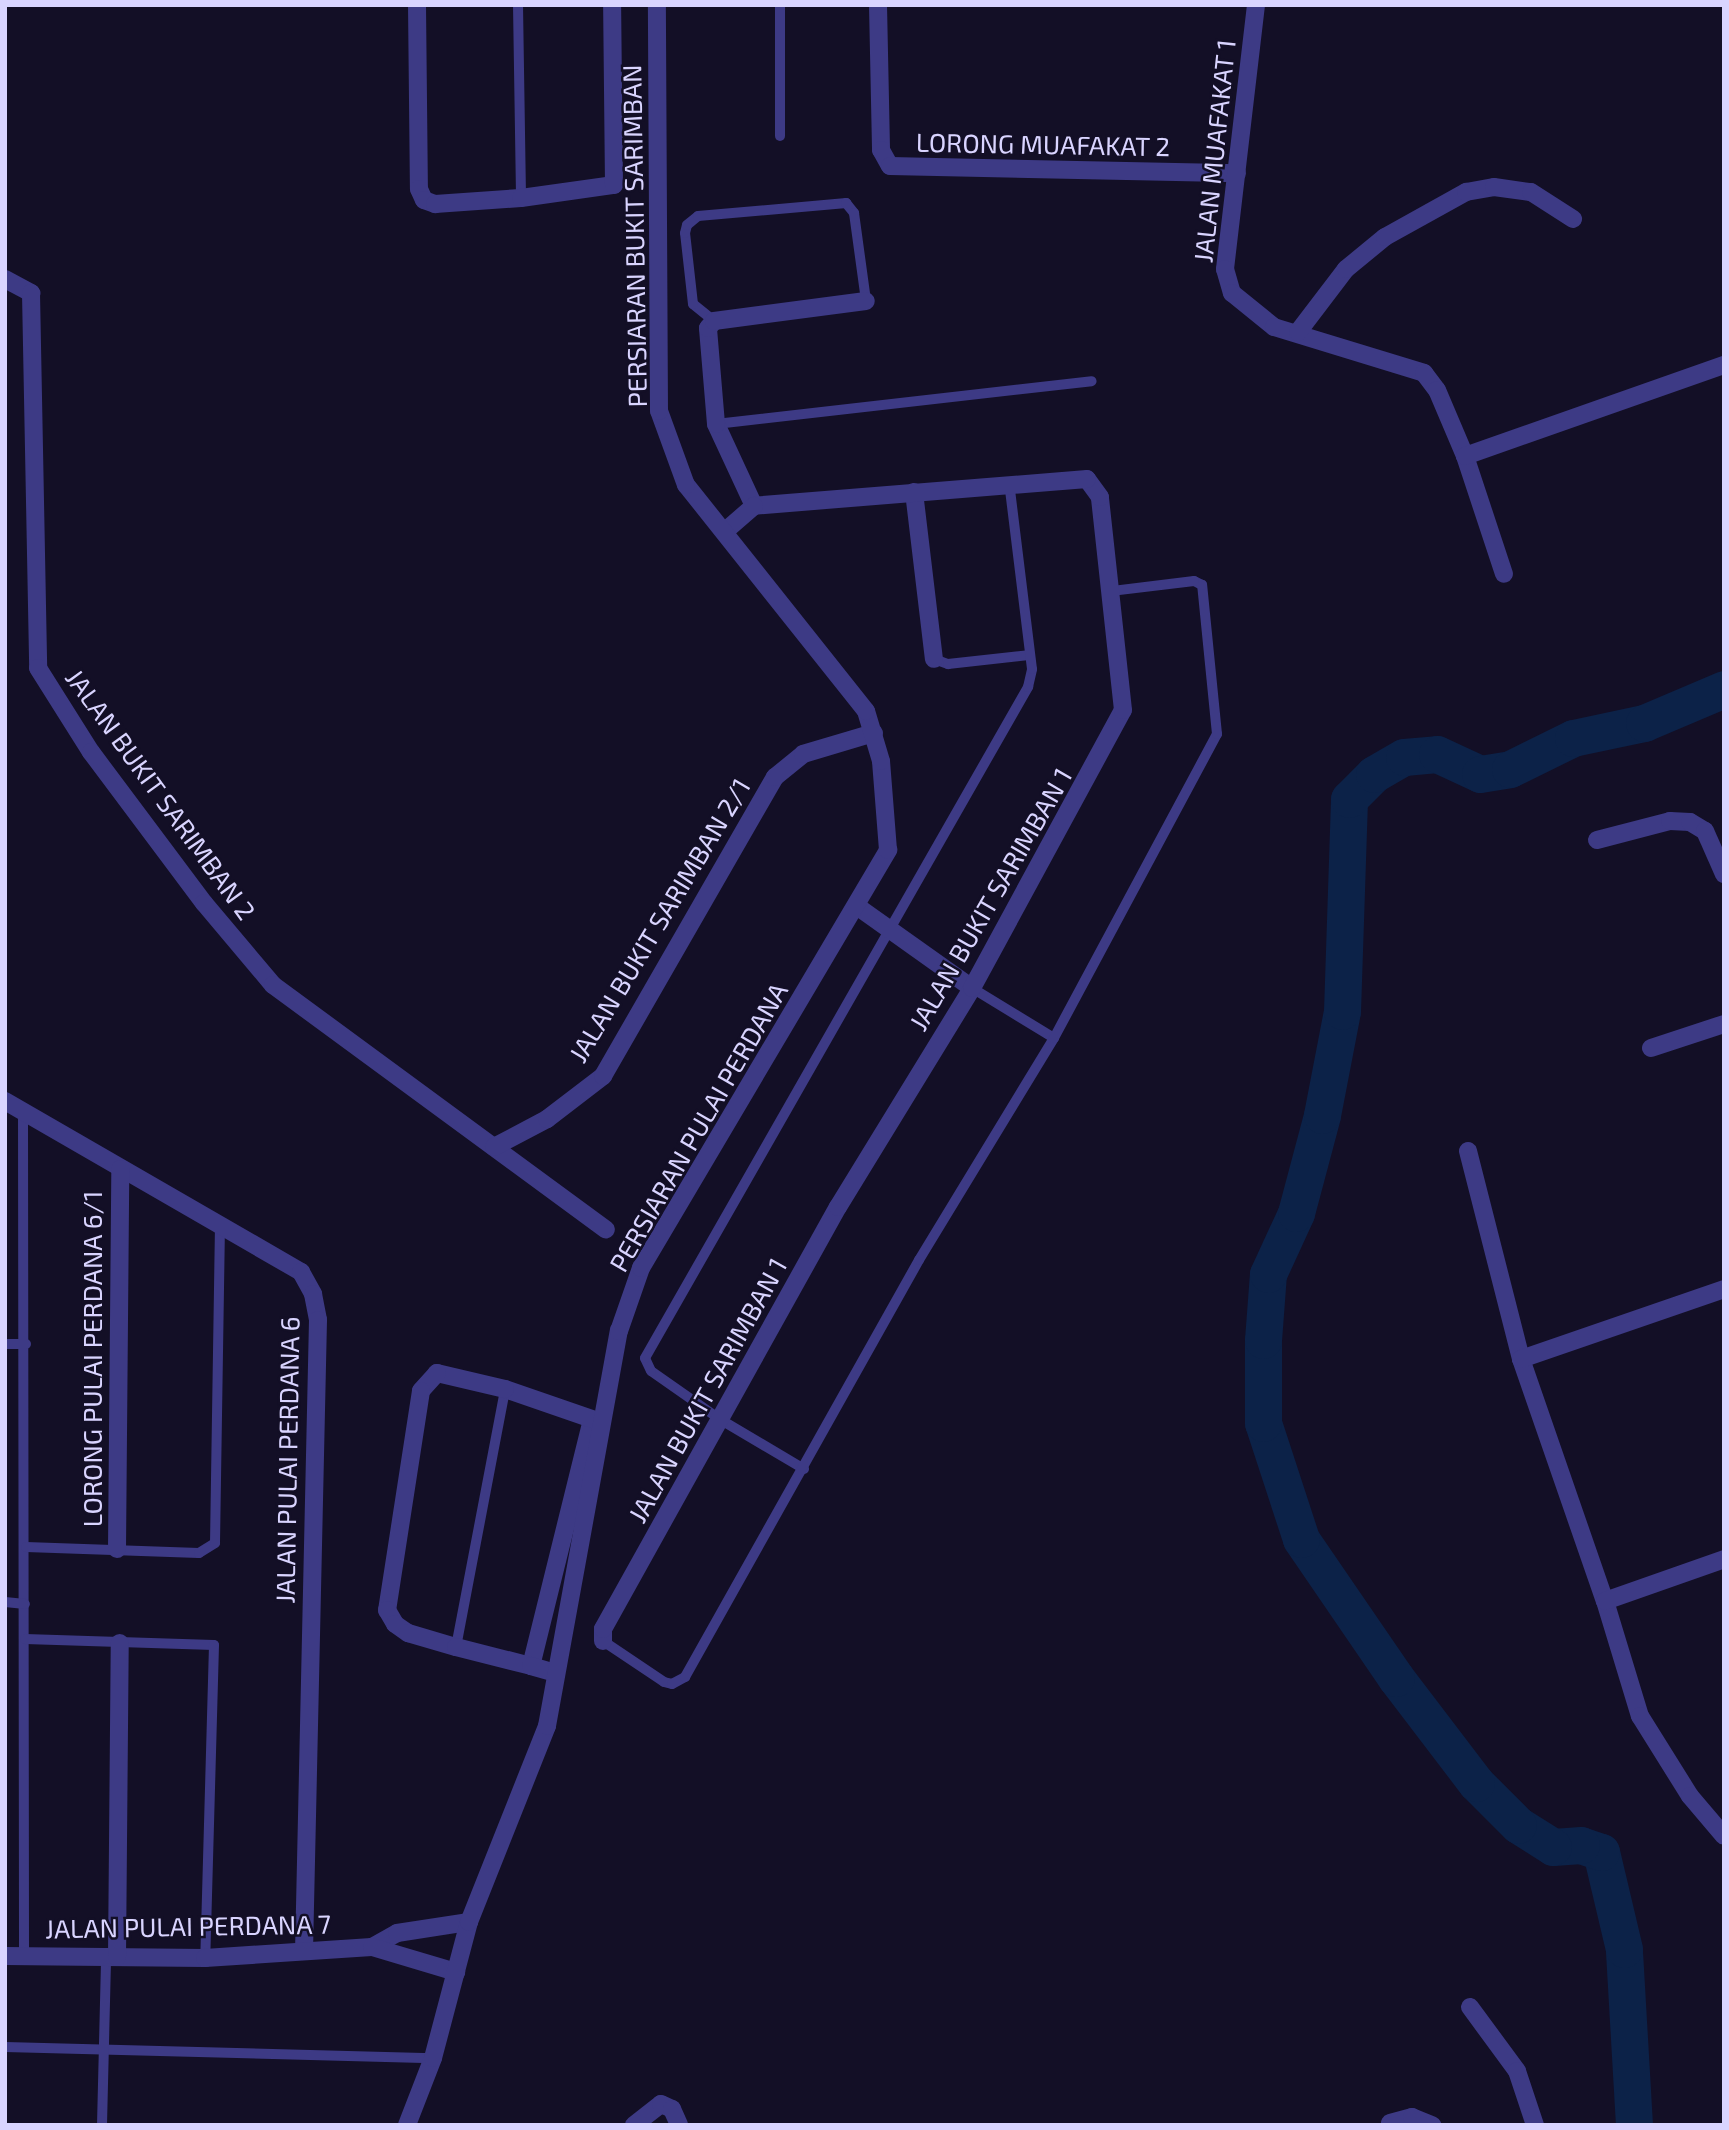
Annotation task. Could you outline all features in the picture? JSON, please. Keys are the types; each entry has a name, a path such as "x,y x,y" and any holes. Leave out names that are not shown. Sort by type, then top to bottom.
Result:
{"street":[{"path":"417,5 419,189 424,200 435,204 521,198 614,185 612,5"},
{"name":"PERSIARAN BUKIT SARIMBAN","path":"657,5 659,411 686,485 726,530"},
{"name":"LORONG MUAFAKAT 2","path":"878,5 881,150 890,166 1237,173"},
{"name":"JALAN MUAFAKAT 1","path":"1256,5 1225,269 1232,293 1273,327 1298,332 1424,373 1437,390 1465,456 1504,574"},
{"path":"1298,332 1346,269 1385,237 1466,192 1494,187 1531,192 1573,219"},
{"name":"JALAN BUKIT SARIMBAN 2","path":"5,279 31,293 38,667 91,752 204,903 273,985 494,1147"},
{"path":"726,530 754,506 716,424 706,336 714,321 866,301"},
{"path":"1465,456 1724,365"},
{"name":"JALAN BUKIT SARIMBAN 1","path":"603,1640 603,1629 838,1207 972,988 1123,710 1111,591 1096,486 1076,478 754,506"},
{"path":"914,492 934,659"},
{"name":"PERSIARAN PULAI PERDANA","path":"407,2125 433,2058 470,1922 547,1726 619,1331 641,1268 858,907 888,850 888,816 874,733 857,695 726,530"},
{"name":"JALAN BUKIT SARIMBAN 2/1","path":"494,1147 547,1119 603,1076 775,777 803,754 874,733"},
{"path":"1597,840 1670,821 1690,822 1706,831 1724,874"},
{"path":"858,907 972,988"},
{"path":"1651,1048 1724,1024"},
{"name":"JALAN PULAI PERDANA 6","path":"5,1101 120,1170 301,1272 313,1294 318,1321 304,1950"},
{"path":"494,1147 606,1230"},
{"path":"1468,1150 1521,1359 1605,1601 1640,1716 1689,1796 1724,1836"},
{"name":"LORONG PULAI PERDANA 6/1","path":"117,1549 120,1170"},
{"path":"1521,1359 1724,1289"},
{"path":"531,1666 592,1419 505,1389 437,1373 421,1391 387,1610 408,1633 456,1647 531,1666 555,1672"},
{"path":"1605,1601 1724,1559"},
{"path":"112,1957 120,1643"},
{"name":"JALAN PULAI PERDANA 7","path":"372,1947 408,1930 470,1922"},
{"name":"JALAN PULAI PERDANA 7","path":"5,1956 205,1958 372,1947 456,1972"},
{"path":"1470,2007 1517,2071 1531,2123"},
{"path":"634,2125 661,2104 672,2109 679,2125"},
{"path":"1390,2123 1412,2117 1432,2125"}],"lane":[{"path":"518,5 521,198"},
{"path":"780,5 780,136"},
{"path":"714,321 693,304 685,233 687,225 698,216 845,203 853,214 866,301"},
{"path":"716,424 1092,381"},
{"path":"804,1469 721,1420 651,1371 646,1365 646,1351 891,930 1028,687 1029,654 1009,483"},
{"path":"603,1640 664,1682 679,1682 804,1469 919,1260 1054,1038 1217,734 1202,585 1194,581 1111,591"},
{"path":"934,659 948,664 1029,654"},
{"path":"972,988 1054,1038"},
{"path":"23,1111 26,1344 24,1956"},
{"path":"26,1547 199,1553 215,1543 220,1224"},
{"path":"5,1344 26,1344"},
{"path":"456,1647 505,1389"},
{"path":"5,1602 25,1604"},
{"path":"25,1639 214,1645 205,1958"},
{"path":"102,2125 112,1957"},
{"path":"5,2047 433,2058"}],"waterway":[{"path":"1634,2125 1624,1949 1601,1852 1581,1845 1553,1847 1518,1825 1476,1783 1396,1678 1301,1539 1263,1423 1263,1340 1268,1274 1296,1213 1322,1115 1342,1011 1349,799 1374,774 1404,757 1437,754 1480,774 1510,769 1573,738 1644,723 1724,689"}]}
